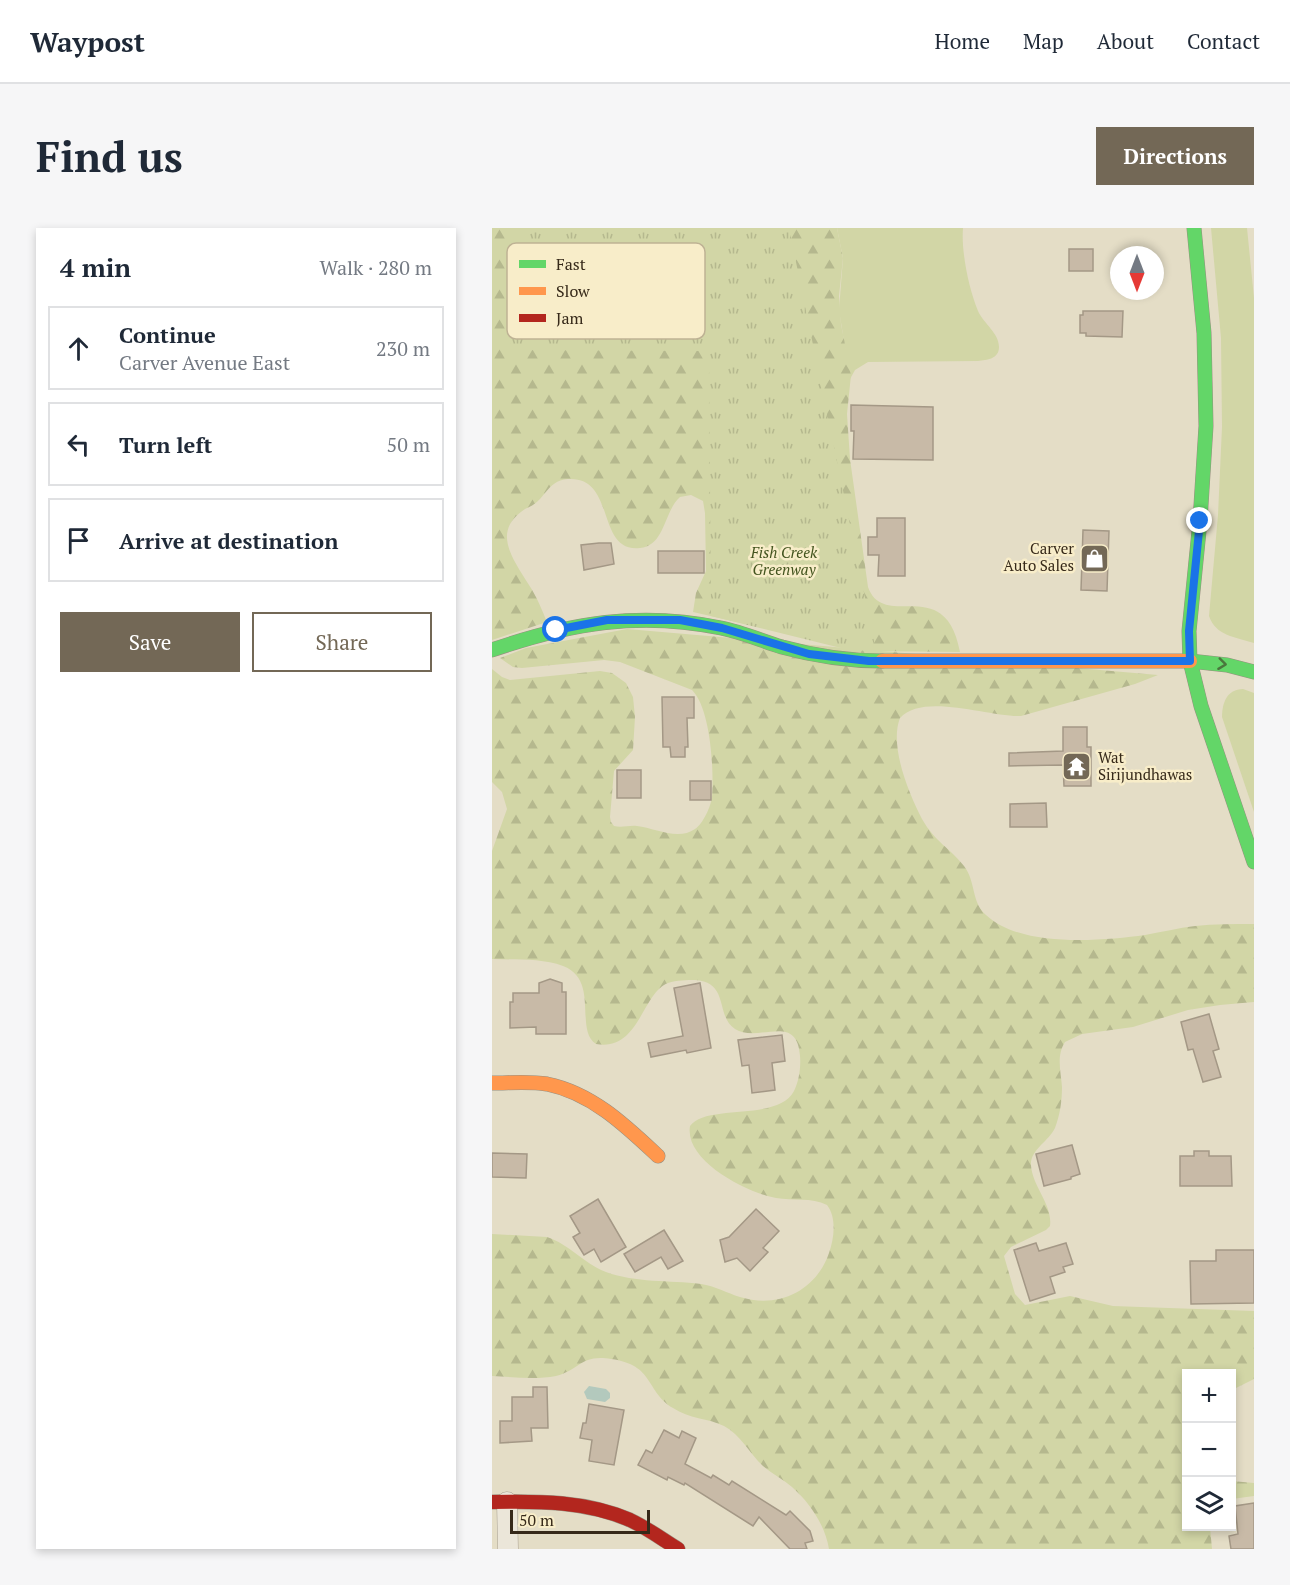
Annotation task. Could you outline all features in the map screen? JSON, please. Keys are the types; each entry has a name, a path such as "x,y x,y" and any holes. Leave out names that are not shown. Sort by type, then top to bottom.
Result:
{"main road":[{"path":"1194,228 1204,333 1206,426 1200,521 1189,631 1190,661 1201,706 1254,862"},
{"path":"492,650 539,634 580,624 607,620 680,620 710,625 809,654 859,661 1190,661 1234,666 1254,672"},
{"path":"492,1083 543,1084 572,1092 609,1113 658,1156"},
{"path":"500,1502 564,1503 595,1508 629,1520 678,1549"}],"street":[{"path":"500,1502 508,1549"}],"green space":[{"path":"492,228 837,228 843,258 839,296 841,324 851,375 847,414 850,459 868,587 876,599 887,605 929,608 942,614 952,628 960,652 863,651 693,612 696,593 706,571 703,501 691,495 680,497 655,541 640,548 626,546 617,539 610,528 594,489 583,481 568,479 555,483 538,501 515,517 509,526 507,535 511,554 547,622 492,640"},
{"name":"Fish Creek Greenway","path":"511,228 789,228 876,651 849,650 711,616 709,351 511,350 511,339 705,339 705,243 511,243"},
{"path":"837,228 963,228 966,270 978,311 997,337 999,347 997,354 992,358 978,361 868,362 855,370 850,379 839,310 843,258"},
{"path":"1211,228 1247,228 1254,298 1254,643 1221,632 1209,616 1218,515 1222,427 1221,338"},
{"path":"627,629 1158,675 1135,684 1021,716 940,706 910,710 900,718 897,742 906,783 922,819 932,834 968,872 981,910 1001,926 1019,933 1040,937 1085,940 1145,935 1195,926 1254,924 1254,1002 1188,1010 1133,1027 1082,1034 1065,1042 1060,1058 1062,1092 1058,1118 1052,1133 1031,1160 1032,1173 1046,1203 1050,1226 1011,1247 1004,1256 1015,1294 1025,1305 1070,1296 1113,1306 1254,1311 1254,1379 1236,1388 1236,1369 1182,1369 1182,1531 1210,1531 1212,1549 829,1549 816,1515 792,1487 763,1466 740,1439 724,1426 673,1408 664,1401 643,1373 635,1367 625,1362 601,1358 587,1361 556,1376 532,1378 492,1376 492,1234 547,1237 562,1244 590,1264 617,1276 701,1284 740,1297 768,1301 794,1294 815,1278 829,1253 834,1229 827,1205 808,1200 776,1198 750,1190 707,1163 691,1139 690,1126 698,1119 711,1115 758,1110 786,1100 794,1091 800,1069 797,1043 792,1035 775,1031 744,1033 735,1029 725,1016 718,993 713,987 706,982 685,980 668,983 659,989 631,1031 622,1039 610,1044 596,1044 587,1028 581,982 574,973 563,966 546,962 492,959 492,851 507,809 502,792 492,782 492,669 510,680 600,671 612,673 626,683 633,697 635,717 633,750 614,771 610,817 614,826 637,826 674,834 688,832 698,827 704,819 712,797 710,741 703,711 692,690 620,662 604,660 522,668 513,667 500,658 526,648"},
{"path":"1243,689 1254,693 1254,812 1222,717 1223,707 1229,694"},
{"path":"1236,1481 1254,1483 1254,1496 1236,1498"}],"shaded area":[{"path":"589,1386 606,1389 610,1393 610,1398 605,1402 587,1399 584,1392"}],"building":[{"path":"1069,249 1093,249 1093,271 1069,271"},
{"path":"1083,311 1123,311 1122,337 1086,336 1086,333 1080,333 1080,315 1083,315"},
{"path":"851,405 933,407 933,460 853,459 854,431 851,431"},
{"path":"877,518 905,518 905,576 878,576 879,555 868,555 868,537 877,537"},
{"name":"Carver Auto Sales","path":"1083,530 1109,531 1107,591 1081,590"},
{"path":"611,543 614,564 584,570 581,545"},
{"path":"658,551 704,551 704,573 658,573"},
{"path":"662,697 694,697 694,718 687,718 688,747 685,747 685,757 671,757 670,747 663,747"},
{"name":"Wat Sirijundhawas","path":"1063,727 1087,727 1087,747 1091,747 1091,786 1064,786 1063,765 1009,766 1009,753 1063,751"},
{"path":"617,770 641,770 641,798 617,798"},
{"path":"690,781 711,781 711,800 690,800"},
{"path":"1046,803 1047,827 1010,827 1010,804"},
{"path":"550,979 562,983 562,992 566,992 566,1034 536,1034 536,1027 510,1028 510,1002 513,1002 513,993 539,993 539,983"},
{"path":"700,983 711,1048 651,1057 648,1043 683,1036 674,988"},
{"path":"1209,1014 1219,1049 1213,1051 1221,1077 1203,1082 1193,1049 1188,1050 1181,1022"},
{"path":"782,1035 785,1061 772,1063 775,1090 752,1093 749,1065 742,1066 738,1040"},
{"path":"1072,1145 1080,1174 1071,1179 1044,1186 1036,1154"},
{"path":"1194,1151 1209,1151 1209,1156 1231,1156 1232,1186 1180,1186 1180,1156 1194,1156"},
{"path":"492,1153 527,1154 526,1178 492,1177"},
{"path":"598,1199 626,1247 601,1262 594,1249 584,1255 573,1237 580,1233 570,1216"},
{"path":"756,1209 779,1231 763,1248 768,1252 750,1271 737,1258 725,1262 720,1240 729,1237"},
{"path":"664,1230 683,1261 668,1269 661,1257 635,1272 624,1254"},
{"path":"1036,1243 1039,1251 1066,1243 1073,1264 1063,1267 1065,1272 1050,1277 1055,1293 1030,1301 1014,1250"},
{"path":"1216,1250 1254,1250 1254,1303 1191,1304 1190,1261 1216,1261"},
{"path":"533,1387 547,1387 548,1428 531,1428 532,1441 500,1443 500,1421 512,1421 512,1397 533,1397"},
{"path":"589,1404 624,1410 614,1465 589,1461 592,1440 580,1438 583,1423 586,1423"},
{"path":"664,1430 679,1438 682,1431 696,1438 685,1464 711,1478 713,1475 729,1485 732,1481 786,1515 790,1511 810,1531 813,1541 805,1543 807,1549 790,1549 759,1517 753,1526 685,1483 684,1485 668,1477 667,1480 638,1465 646,1450 652,1453"},
{"path":"1254,1503 1254,1549 1231,1549 1229,1536 1238,1534 1236,1506"}],"traffic: fast":[{"path":"1194,228 1204,333 1206,426 1200,521 1189,631 1190,661 1201,706 1254,862"},
{"path":"492,650 549,633 605,622 662,620 729,630 782,647 819,655 882,661"},
{"path":"1190,661 1227,665 1254,672"}],"traffic: slow":[{"path":"882,661 1190,661"},
{"path":"492,1083 547,1084 579,1095 607,1112 658,1156"}],"traffic: jam":[{"path":"492,1502 545,1502 596,1509 630,1520 678,1549"}],"place":[{"name":"Carver Auto Sales","path":"1095,558"},
{"name":"Wat Sirijundhawas","path":"1077,767"}],"route":[{"path":"556,630 607,620 680,620 745,634 809,654 869,661 1190,661 1189,631 1200,521"}]}
